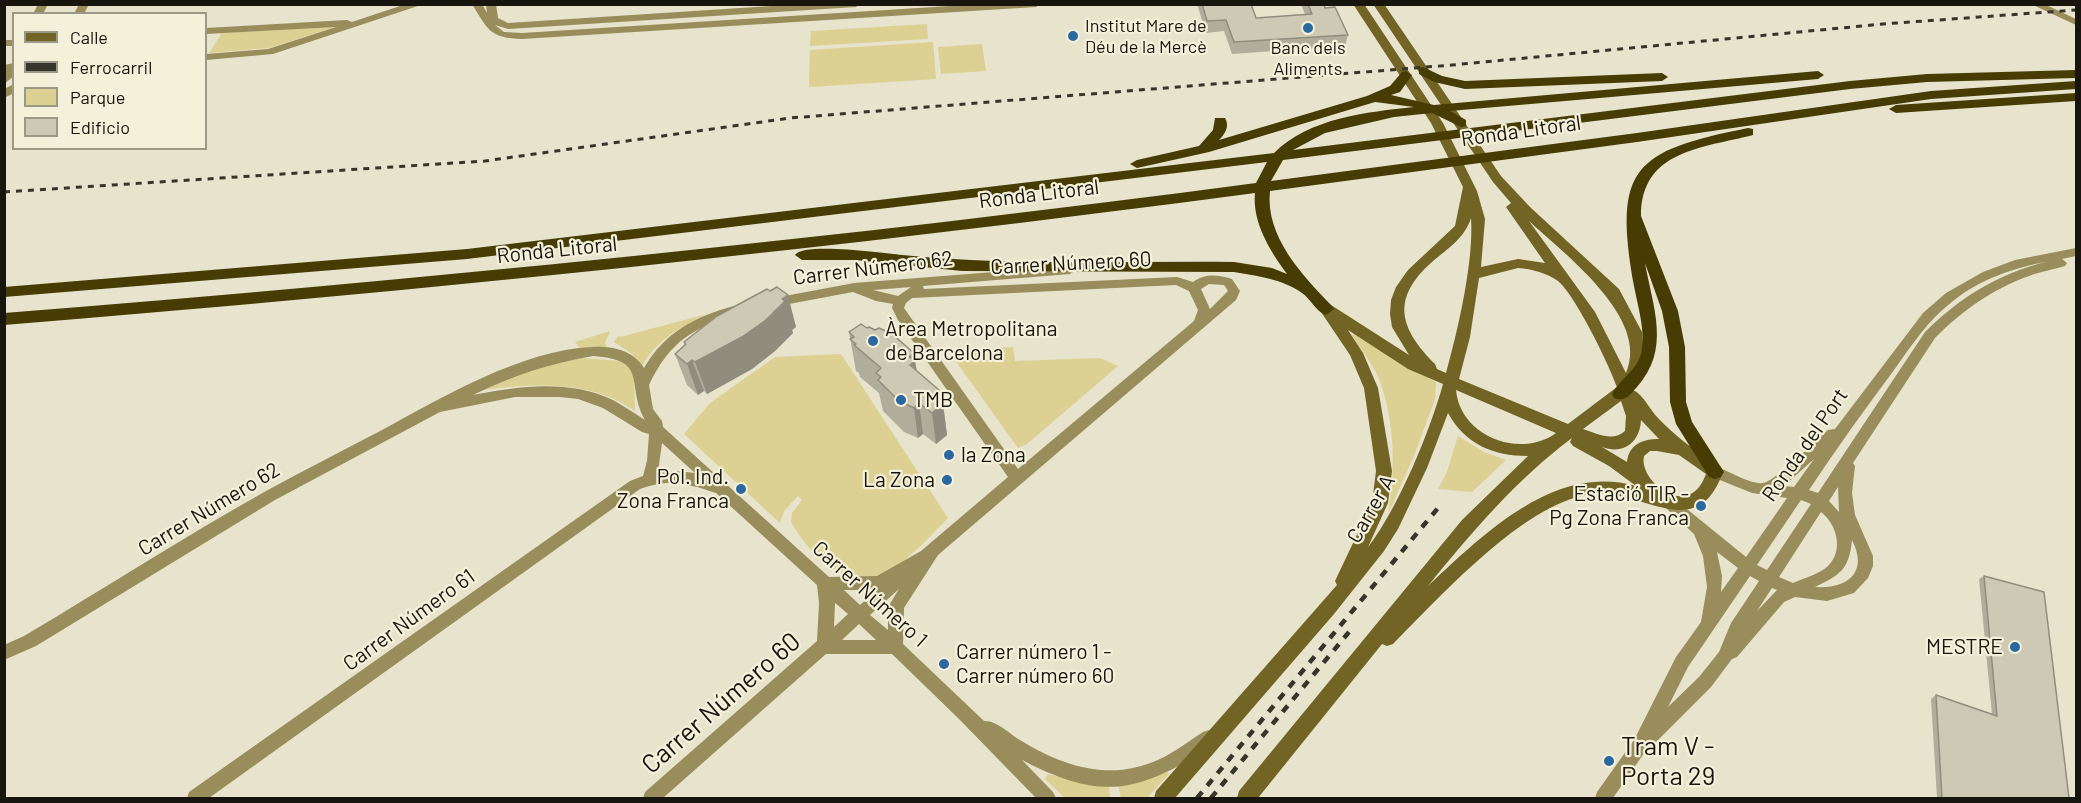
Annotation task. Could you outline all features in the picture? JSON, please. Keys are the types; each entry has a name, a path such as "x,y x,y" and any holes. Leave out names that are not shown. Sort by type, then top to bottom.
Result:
{"highway":[{"path":"1423,71 1438,79 1465,85 1638,77 2076,68"},
{"path":"1653,109 1846,74"},
{"name":"Ronda Litoral","path":"4,292 467,254 1888,81 2076,74"},
{"path":"938,198 1118,168 1204,149 1372,99 1395,89 1406,75"},
{"path":"1326,309 1305,288 1276,246 1265,220 1261,192 1267,173 1281,154 1310,134 1344,123 1398,114 1485,104 1818,75"},
{"name":"Ronda Litoral","path":"4,319 556,272 869,237 1518,153 1925,95 2076,86"},
{"path":"1739,122 2076,97"},
{"path":"1372,99 1403,100 1441,110 1461,123"},
{"path":"1620,394 1647,360 1632,238 1632,201 1641,178 1652,165 1686,146 1744,132 1906,108"},
{"path":"1204,149 1220,131 1220,121"},
{"path":"1632,201 1670,310 1677,347 1678,402 1684,424 1715,472"},
{"path":"556,272 830,254 962,266 1248,268 1281,276 1305,288"}],"main road":[{"name":"Carrer A","path":"1163,798 1328,609 1378,546 1392,524 1414,478 1452,389 1475,274 1478,219 1467,178 1406,75 1358,4"},
{"path":"1328,698 1427,599 1503,531 1549,501 1571,492 1605,487 1630,491 1672,505 1702,499 1710,489 1715,472 1688,454 1652,422 1620,375 1590,316 1570,284 1527,229 1461,123 1378,4"},
{"path":"1467,178 1462,224 1446,243 1411,274 1400,289 1396,304 1401,332 1412,351 1452,389 1457,418 1482,441 1506,450 1531,451 1547,448"},
{"path":"1497,180 1537,222 1604,282 1642,334"},
{"path":"1475,274 1512,262 1526,262 1546,269 1570,284"},
{"path":"1326,309 1396,356 1452,389 1607,443 1629,438 1635,424 1620,375"},
{"path":"1326,309 1356,353 1371,388 1384,471 1380,503 1328,609"},
{"path":"1246,798 1468,525 1547,448 1620,394"},
{"path":"1542,422 1640,479 1672,505"},
{"path":"1640,479 1635,470 1635,459 1636,453 1644,446 1666,445 1688,454"}],"street":[{"path":"207,57 269,52 419,4"},
{"path":"477,4 485,22 491,28 507,35 522,36 1036,4"},
{"path":"491,4 493,19 497,23 508,26 856,4"},
{"path":"660,4 662,17"},
{"path":"2035,4 2076,22"},
{"path":"2049,4 2076,16"},
{"path":"207,31 365,22"},
{"name":"Ronda del Port","path":"1603,798 1640,746 1682,662 1846,424 1916,330 1950,296 1987,275 2019,262 2076,252"},
{"name":"Ronda del Port","path":"1640,746 1706,682 1725,657 1737,628 1822,503 1920,350 1946,318 1970,299 1992,286 2047,265 2076,260"},
{"name":"Carrer Número 62","path":"642,385 659,353 674,336 702,321 750,308 854,287 1142,267"},
{"name":"Carrer Número 60","path":"651,798 1200,321 1212,315 1232,297 1234,291 1228,282 1213,278 1203,280 1194,288 1177,280 906,298 880,298 854,287"},
{"path":"918,281 919,286 898,308 902,317 1017,479"},
{"path":"1194,288 1204,310 1200,321"},
{"name":"Carrer Número 62","path":"4,653 30,641 270,496 372,439 437,407 527,366 582,354 609,354 629,359 639,370 642,404 657,425 656,429 647,428 608,404 579,394 560,392 514,392 437,407"},
{"path":"1765,489 1780,481 1846,424"},
{"path":"649,479 654,461 656,429"},
{"name":"Carrer Número 1","path":"656,429 965,713 1047,798"},
{"path":"1672,505 1748,568 1770,581 1818,594 1845,590 1858,581 1866,565 1865,552 1847,512 1846,472 1852,456"},
{"path":"1715,472 1739,484 1799,493 1822,503 1831,511 1843,530 1845,543 1843,555 1828,575 1794,588 1771,604 1725,657"},
{"name":"Carrer Número 61","path":"195,798 635,484 649,479 692,478 729,494"},
{"path":"1695,526 1712,556 1716,591 1706,628"},
{"name":"Carrer Número 60","path":"825,647 827,603 824,584 879,583 931,553"},
{"name":"Carrer Número 60","path":"825,647 895,647 896,607 931,553"},
{"path":"965,713 1038,762 1076,776 1095,779 1145,773 1165,765 1220,732"}],"green space":[{"path":"927,24 928,39 810,46 811,31"},
{"path":"335,27 269,48 209,53 222,33"},
{"path":"933,42 936,79 809,87 810,50"},
{"path":"982,44 986,71 941,74 938,47"},
{"path":"707,314 679,329 663,341 648,356 642,366 632,354 614,342 619,335 620,337"},
{"path":"610,331 605,343 607,349 581,349 575,342"},
{"path":"1354,333 1390,357 1436,382 1435,399 1414,456 1388,514 1393,463 1388,412 1379,379 1352,335"},
{"path":"1013,347 1015,361 1100,358 1118,366 1027,444 1018,448 952,356 959,350"},
{"path":"841,354 948,518 901,563 884,573 867,578 852,577 837,571 812,551 791,522 792,513 802,500 798,496 784,511 780,523 684,434 710,403 775,357"},
{"path":"582,358 621,361 634,372 635,411 599,393 561,386 522,386 482,390 526,370"},
{"path":"1458,436 1484,452 1506,460 1472,492 1438,489 1447,472"},
{"path":"1167,772 1169,774 1147,798 1121,798 1118,785"},
{"path":"1048,774 1082,783 1109,785 1110,798 1065,798 1045,779"}],"building":[{"path":"1202,4 1251,4 1256,18 1312,14 1308,4 1324,4 1325,8 1335,7 1348,35 1234,42 1226,20 1207,21"},
{"path":"777,287 788,295 782,299 785,301 766,320 742,337 695,362 692,360 687,364 675,354 686,344 684,342 717,316 767,289 770,291"},
{"path":"861,324 867,328 875,330 879,328 892,334 914,353 909,357 915,361 910,365 939,390 942,396 938,400 943,404 932,413 919,403 914,408 899,401 878,380 881,377 876,373 881,368 850,339 854,337 849,332"},
{"name":"MESTRE","path":"1984,576 2044,592 2069,798 1942,798 1936,695 1997,716"}],"railway":[{"path":"4,192 485,161 790,118 1452,65 1883,24 2076,10"},
{"path":"1197,798 1438,508"},
{"path":"1211,798 1349,632"}],"place":[{"name":"Banc dels Aliments","path":"1308,28"},
{"name":"Institut Mare de Déu de la Mercè","path":"1073,36"},
{"name":"Àrea Metropolitana de Barcelona","path":"873,341"},
{"name":"TMB","path":"901,400"},
{"name":"la Zona","path":"949,455"},
{"name":"La Zona","path":"947,480"},
{"name":"Pol. Ind. Zona Franca","path":"741,489"},
{"name":"Estació TIR - Pg Zona Franca","path":"1701,506"},
{"name":"MESTRE","path":"2015,647"},
{"name":"Carrer número 1 - Carrer número 60","path":"944,664"},
{"name":"Tram V - Porta 29","path":"1609,761"}]}
